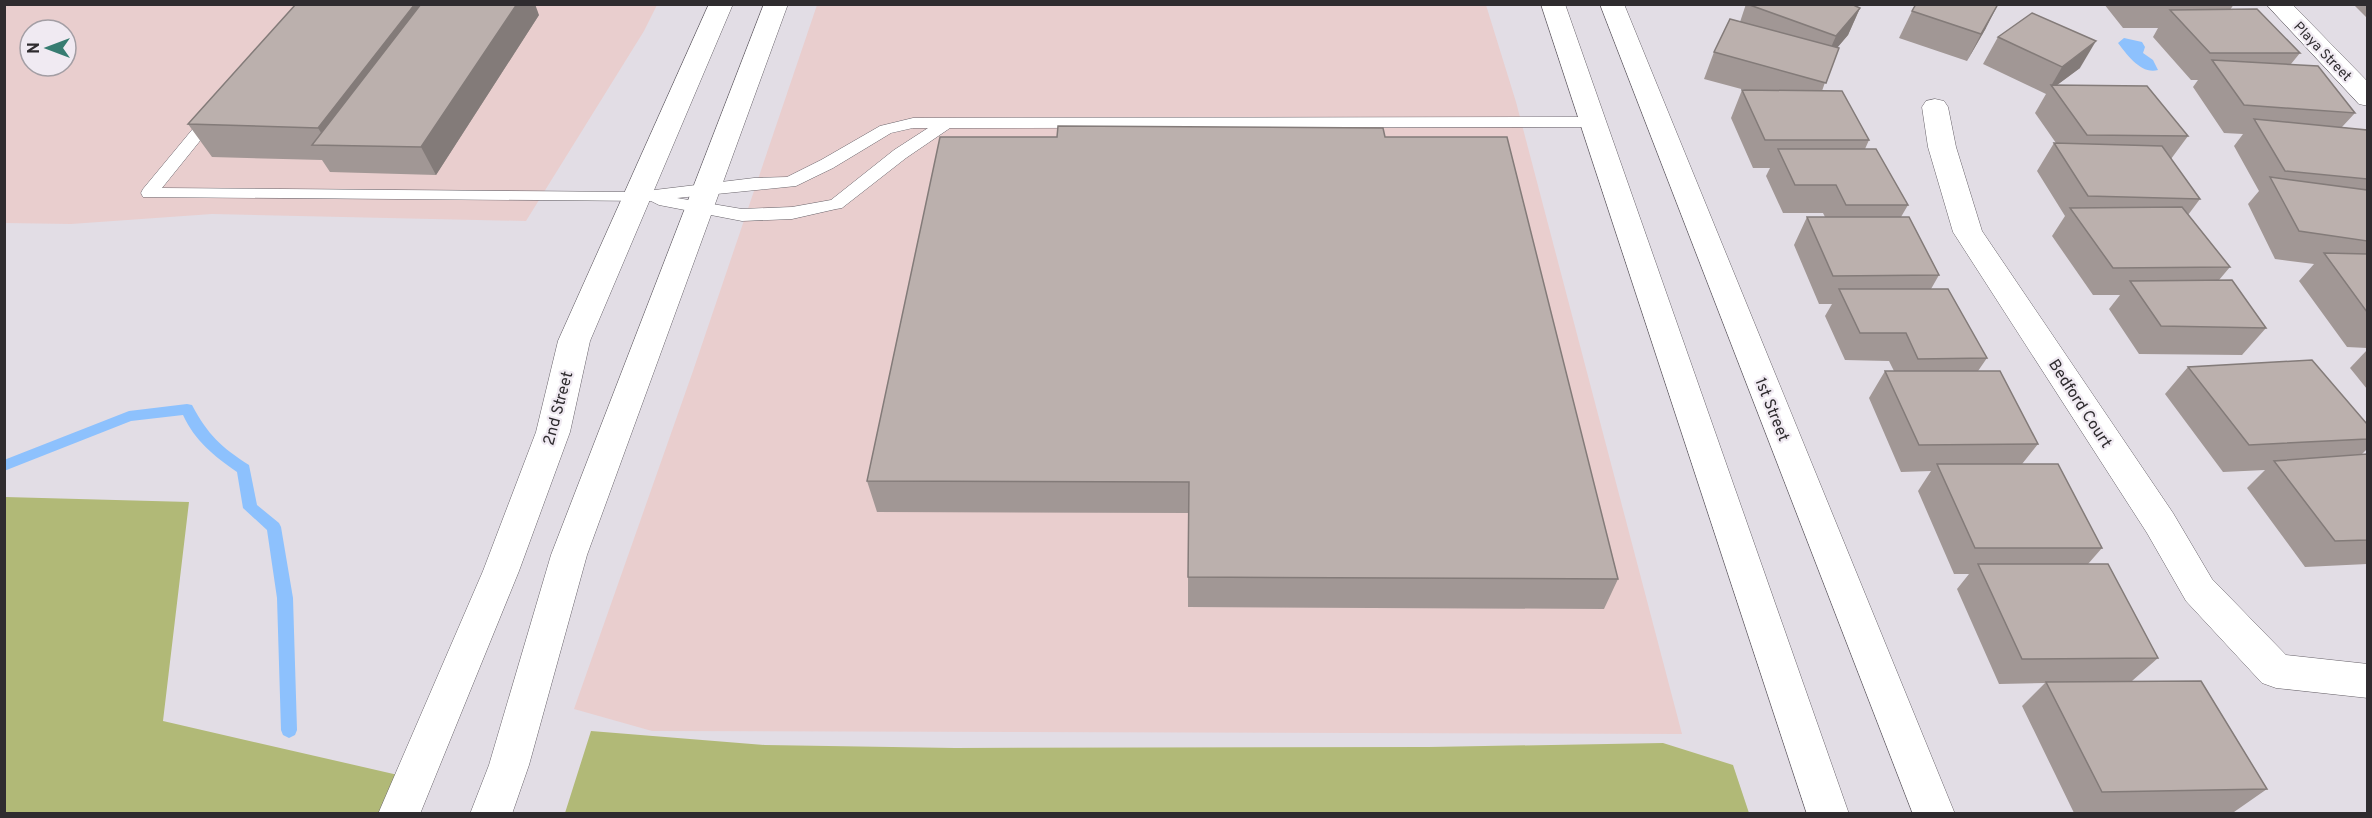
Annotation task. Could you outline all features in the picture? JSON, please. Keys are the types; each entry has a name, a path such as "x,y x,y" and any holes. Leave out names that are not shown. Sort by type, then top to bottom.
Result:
{"street":[{"name":"2nd Street","path":"399,813 501,571 553,432 574,341 721,4"},
{"path":"491,813 509,765 569,555 776,4"},
{"path":"1553,4 1828,813"},
{"name":"1st Street","path":"1612,4 1934,813"},
{"name":"Playa Street","path":"2278,4 2367,98"},
{"name":"Bedford Court","path":"1935,107 1942,147 1968,232 2160,523 2199,590 2276,671 2367,681"}],"lane":[{"path":"225,101 149,193 703,198 790,182 827,164 886,129 913,123 1594,122"},
{"path":"703,198 742,215 792,213 836,204 900,154 946,123"}],"shaded area":[{"path":"5,5 657,5 644,31 526,221 212,214 71,224 5,223"},
{"path":"817,5 1486,5 1516,102 1682,734 652,731 574,709 693,371"}],"green space":[{"path":"5,497 189,502 163,721 411,778 394,813 5,814"},
{"path":"591,731 765,745 955,748 1429,747 1663,743 1733,765 1749,813 565,813"}],"water":[{"path":"2124,38 2142,42 2145,47 2143,53 2153,60 2158,70 2146,70 2135,63 2118,43"}],"building":[{"path":"296,4 415,4 318,128 188,124"},
{"path":"421,4 517,4 421,147 312,145"},
{"path":"1747,4 1851,4 1860,8 1836,36"},
{"path":"1916,4 1998,4 1981,34 1912,11"},
{"path":"2257,9 2300,53 2210,53 2170,10"},
{"path":"2032,13 2096,41 2062,67 1998,37"},
{"path":"1730,19 1839,48 1826,83 1714,52"},
{"path":"2212,60 2318,66 2355,113 2244,105"},
{"path":"2051,85 2147,86 2188,136 2087,135"},
{"path":"1742,90 1842,91 1869,140 1765,140"},
{"path":"2254,119 2367,130 2367,179 2285,171"},
{"path":"1058,126 1383,128 1385,137 1507,137 1618,579 1188,577 1189,482 867,481 940,137 1057,137"},
{"path":"2054,143 2162,146 2200,199 2088,196"},
{"path":"1778,149 1876,149 1908,205 1846,205 1836,185 1795,185"},
{"path":"2270,177 2367,190 2367,241 2299,231"},
{"path":"2182,207 2230,267 2113,268 2070,208"},
{"path":"1807,217 1909,217 1939,275 1833,276"},
{"path":"2324,253 2367,254 2367,312"},
{"path":"2232,280 2266,328 2161,326 2130,281"},
{"path":"1839,289 1948,289 1987,358 1918,359 1906,333 1860,333"},
{"path":"2312,360 2367,424 2367,439 2249,445 2188,367"},
{"path":"1885,371 2000,371 2038,444 1919,445"},
{"path":"2367,454 2367,540 2335,541 2274,461"},
{"path":"1937,464 2058,464 2102,548 1975,548"},
{"path":"1978,564 2108,564 2158,658 2022,659"},
{"path":"2201,681 2267,789 2102,792 2046,682"}],"waterway":[{"path":"4,466 129,416 187,409 203,437 225,457 244,469 250,508 274,527 285,598 289,730"}]}
